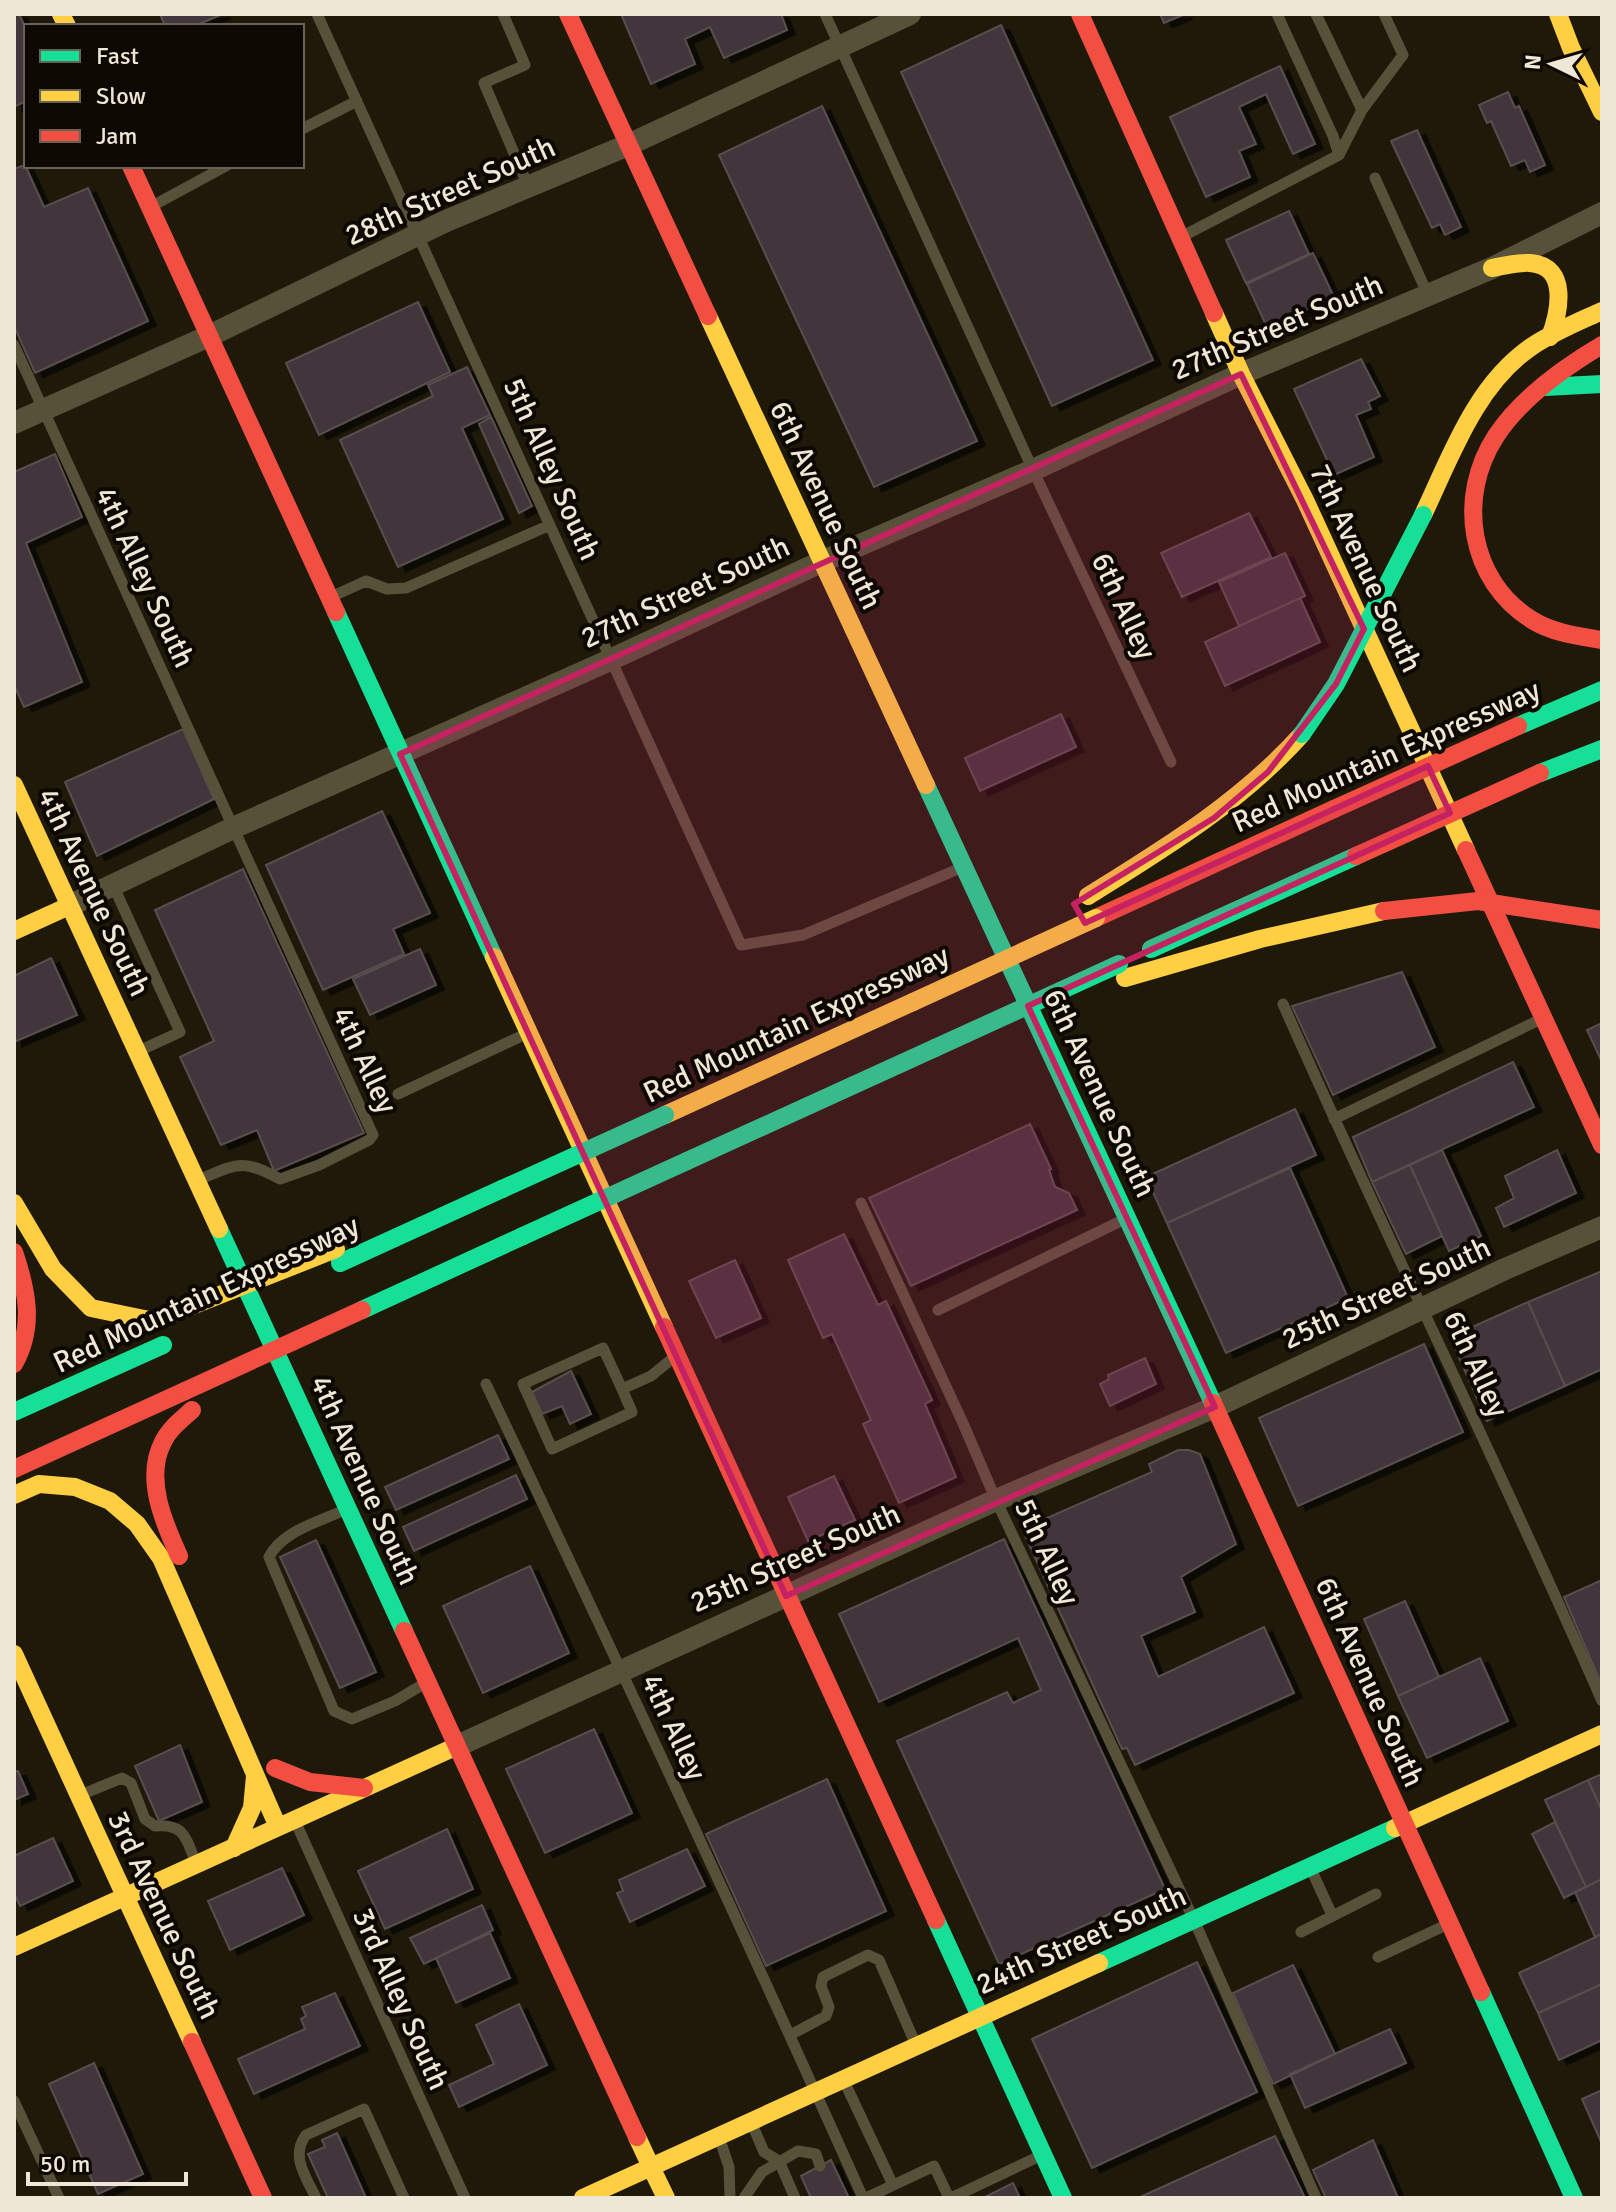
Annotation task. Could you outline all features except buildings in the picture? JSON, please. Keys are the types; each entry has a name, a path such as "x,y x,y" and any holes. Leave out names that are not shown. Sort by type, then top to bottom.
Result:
{"main road":[{"name":"6th Avenue South","path":"568,14 1215,1407 1574,2198"},
{"name":"7th Avenue South","path":"1080,14 1241,374 1305,500 1602,1145"},
{"path":"1558,14 1602,112"},
{"path":"132,168 1063,2198"},
{"path":"1492,268 1532,263 1553,275 1561,297 1550,337"},
{"path":"973,974 1075,904 1214,818 1268,772 1302,734 1336,684 1490,387 1514,360 1532,346 1602,311"},
{"path":"1602,345 1562,370 1502,427 1480,467 1472,501 1471,524 1483,568 1497,590 1532,620 1571,637 1602,640"},
{"path":"1545,387 1602,384"},
{"name":"Red Mountain Expressway","path":"231,1313 338,1256 441,1217 1334,809 1602,690"},
{"path":"22,1466 847,1088 884,1087 938,1055 1122,971 1356,856 1540,773 1602,749"},
{"name":"4th Avenue South","path":"14,785 455,1747 666,2198"},
{"path":"1122,971 1384,911 1478,901 1602,920"},
{"name":"27th Street South","path":"14,931 69,906"},
{"path":"14,1203 53,1269 91,1308 154,1321 338,1256"},
{"path":"14,1252 28,1305 28,1331 14,1364"},
{"name":"Red Mountain Expressway","path":"14,1412 169,1342"},
{"path":"184,1566 166,1529 155,1490 161,1446 192,1410 276,1349"},
{"path":"14,1495 39,1484 75,1487 110,1501 137,1524 161,1558 255,1776 286,1824"},
{"name":"3rd Avenue South","path":"14,1654 263,2198"},
{"name":"24th Street South","path":"583,2198 1602,1734"},
{"name":"25th Street South","path":"14,1947 455,1747"},
{"path":"286,1824 284,1792 272,1760 310,1782 364,1788"},
{"path":"234,1848 252,1808 255,1776"}],"street":[{"name":"28th Street South","path":"14,423 209,336 446,221 628,145 910,14"},
{"name":"27th Street South","path":"69,906 233,828 821,562 1033,470 1241,374 1492,268 1602,213"},
{"name":"25th Street South","path":"455,1747 996,1500 1215,1407 1602,1227"}],"lane":[{"name":"5th Alley South","path":"317,14 741,945 803,935 963,867"},
{"path":"503,14 525,65 484,83 529,188"},
{"path":"825,14 839,45"},
{"path":"1277,14 1339,155"},
{"path":"1316,14 1362,110"},
{"path":"1182,237 1339,155 1362,110 1403,55 1384,14"},
{"name":"6th Alley","path":"839,45 1033,470 1171,762"},
{"path":"304,128 357,101"},
{"path":"150,207 222,168"},
{"path":"1375,178 1428,295"},
{"name":"4th Alley South","path":"14,345 233,828"},
{"path":"329,598 366,581 387,589 406,588 550,525"},
{"name":"4th Alley","path":"197,1181 236,1164 260,1168 280,1179 319,1165 369,1140 373,1135 233,828"},
{"path":"113,885 180,1032 137,1052"},
{"name":"6th Alley","path":"1283,1004 1602,1701"},
{"path":"1334,1119 1544,1018"},
{"path":"398,1094 528,1033"},
{"name":"5th Alley","path":"861,1203 996,1500 1194,1920"},
{"path":"938,1310 1127,1218"},
{"path":"603,1348 622,1389 632,1412 552,1449 523,1384 603,1348"},
{"path":"622,1389 651,1376 676,1355"},
{"name":"4th Alley","path":"486,1384 817,2091"},
{"path":"347,1509 290,1536 276,1546 269,1557 271,1569 334,1711 352,1719 395,1701 426,1682"},
{"path":"79,1796 122,1778 131,1783 145,1819 155,1826 169,1825 181,1830 197,1864"},
{"name":"3rd Alley South","path":"286,1824 465,2198"},
{"path":"1310,1867 1332,1915"},
{"path":"1301,1932 1376,1894"},
{"path":"1194,1920 1316,2198"},
{"path":"1378,1957 1449,1924"},
{"path":"790,2035 826,2016 829,2007 821,1986 823,1977 868,1955 879,1960 916,2046"},
{"path":"844,2079 893,2185"},
{"path":"817,2091 865,2198 934,2166 950,2198 1043,2155"},
{"path":"14,2101 59,2198"},
{"path":"316,2198 299,2161 301,2142 306,2135 364,2109 404,2198"},
{"path":"751,2122 764,2152 779,2161 795,2198"},
{"path":"719,2136 729,2167 730,2198"},
{"path":"744,2198 762,2172 798,2151 816,2154 820,2166"}],"highlighted area":[{"path":"1241,374 1364,629 1336,684 1268,772 1214,818 1074,904 1085,923 1428,766 1450,813 1028,1006 1215,1407 786,1596 400,754"}],"traffic: fast":[{"path":"1545,387 1602,384"},
{"path":"1302,734 1336,684 1423,515"},
{"path":"336,612 494,957"},
{"path":"1518,726 1602,690"},
{"path":"1540,773 1602,749"},
{"path":"926,785 1213,1403"},
{"path":"1151,949 1356,856"},
{"path":"935,1048 1119,964"},
{"path":"687,1161 935,1048"},
{"path":"502,1189 665,1115"},
{"path":"523,1236 687,1161"},
{"path":"340,1263 502,1189"},
{"path":"219,1229 404,1631"},
{"path":"362,1310 523,1236"},
{"path":"14,1412 163,1345"},
{"path":"1099,1963 1395,1828"},
{"path":"936,1920 1063,2198"},
{"path":"1481,1992 1574,2198"}],"traffic: slow":[{"path":"61,14 66,24"},
{"path":"1558,14 1602,112"},
{"path":"1492,268 1530,263 1551,272 1556,281 1558,304 1550,337"},
{"path":"1423,515 1466,424 1494,381 1531,347 1602,311"},
{"path":"1214,313 1241,374 1305,500 1466,850"},
{"path":"708,316 926,785"},
{"path":"1088,896 1173,842 1228,802 1302,734"},
{"path":"14,785 219,1229"},
{"path":"14,931 69,906"},
{"path":"1125,978 1260,939 1384,911"},
{"path":"913,1002 1096,918"},
{"path":"494,957 664,1327"},
{"path":"665,1115 913,1002"},
{"path":"14,1203 53,1269 91,1308 154,1321"},
{"path":"154,1321 336,1249"},
{"path":"14,1495 39,1484 75,1487 110,1501 137,1524 161,1558 278,1827"},
{"path":"14,1654 192,2042"},
{"path":"1395,1828 1602,1734"},
{"path":"14,1947 455,1747"},
{"path":"234,1848 252,1808 255,1776"},
{"path":"666,2198 651,2167 1099,1963"},
{"path":"583,2198 651,2167 637,2137"}],"traffic: jam":[{"path":"568,14 708,316"},
{"path":"1080,14 1214,313"},
{"path":"132,168 336,612"},
{"path":"1602,345 1544,385 1506,422 1483,460 1473,511 1475,536 1482,561 1494,583 1511,603 1548,628 1602,640"},
{"path":"1334,809 1518,726"},
{"path":"1356,856 1540,773"},
{"path":"1096,918 1334,809"},
{"path":"1466,850 1602,1145"},
{"path":"1384,911 1478,901 1602,920"},
{"path":"14,1252 27,1308 25,1336 14,1364"},
{"path":"185,1391 362,1310"},
{"path":"664,1327 936,1920"},
{"path":"14,1469 185,1391"},
{"path":"1213,1403 1481,1992"},
{"path":"179,1556 158,1500 155,1470 166,1437 192,1410"},
{"path":"404,1631 637,2137"},
{"path":"275,1768 310,1782 364,1788"},
{"path":"192,2042 263,2198"}]}
